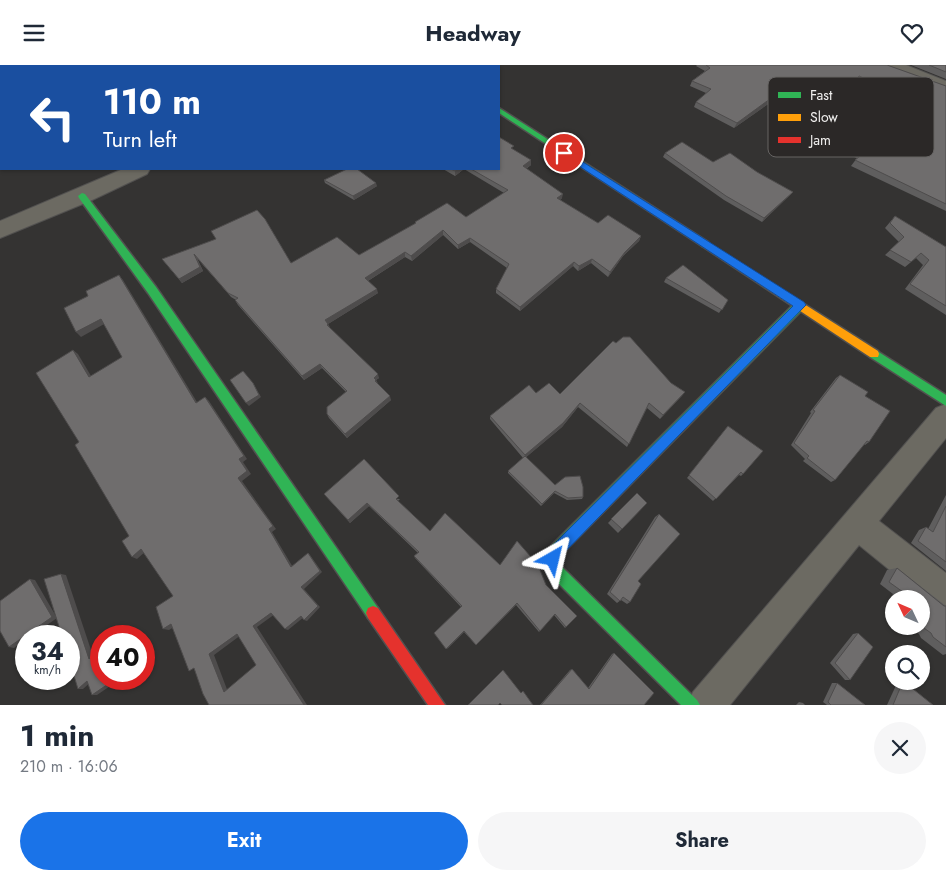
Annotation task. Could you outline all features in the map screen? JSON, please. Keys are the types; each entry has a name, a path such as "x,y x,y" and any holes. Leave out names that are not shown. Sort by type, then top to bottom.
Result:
{"street":[{"path":"890,65 921,77"},
{"path":"934,82 946,87"},
{"path":"500,111 946,401"},
{"path":"0,230 82,196 138,170"},
{"path":"82,196 152,290 316,533 437,705"},
{"path":"692,705 558,573 554,567 553,559 555,552 800,305"},
{"path":"706,705 946,417"},
{"path":"857,523 946,594"}],"building":[{"path":"706,65 887,65 921,77 768,77 768,100 737,123 696,102 711,89 692,81 710,68"},
{"path":"929,65 946,65 946,72"},
{"path":"934,82 946,86 946,204 855,160 859,157 934,157"},
{"path":"500,138 514,146 511,148 531,160 523,166 563,194 557,198 598,223 608,215 641,236 625,252 610,272 592,259 579,266 574,262 520,307 496,289 509,264 470,238 458,245 443,230 411,256 405,252 365,278 377,289 325,320 327,325 378,374 374,378 375,381 390,396 345,434 327,414 327,407 347,391 320,364 302,376 235,300 238,298 228,293 194,254 200,267 179,279 162,259 216,239 211,231 257,210 265,219 291,263 337,237 359,255 447,203 466,217 508,190 473,170 500,170"},
{"path":"682,142 713,162 730,153 757,172 793,192 764,218 726,196 665,153"},
{"path":"345,170 358,170 376,183 353,196 324,180"},
{"path":"895,216 946,247 946,306 910,284 929,260 921,253 911,262 890,250 904,237 890,223"},
{"path":"683,265 728,300 722,310 666,278"},
{"path":"119,275 196,403 205,397 244,456 239,459 247,471 238,478 273,526 269,529 291,567 308,553 320,571 301,587 318,606 304,620 301,616 285,629 271,613 253,626 304,705 209,705 194,668 189,671 171,624 163,629 156,607 173,596 141,549 132,557 122,541 129,536 75,445 79,442 36,373 73,350 89,377 122,357 101,319 76,332 64,308 88,296 86,291","holes":["237,634 256,665 224,692 209,654"]},
{"path":"623,337 630,337 671,383 685,392 663,415 649,403 629,444 580,403 563,423 525,455 490,416 529,385 536,393 549,383 560,394 613,341 616,343"},
{"path":"243,371 253,383 259,395 246,403 230,380"},
{"path":"840,375 868,392 865,396 890,411 869,442 867,441 835,480 807,458 809,456 794,443 815,411 813,410"},
{"path":"728,426 763,451 743,474 741,472 716,499 689,475"},
{"path":"525,456 555,485 565,477 580,476 583,497 568,498 555,491 542,504 508,471"},
{"path":"364,459 399,496 396,499 430,531 445,513 500,565 517,541 538,565 546,585 577,616 566,627 555,614 540,631 517,603 476,645 464,631 446,649 434,633 462,606 414,556 419,552 367,503 348,520 324,494"},
{"path":"637,493 647,503 622,529 611,519"},
{"path":"946,506 946,562 918,541 926,527 933,532"},
{"path":"659,514 680,534 638,581 641,584 630,602 623,597 620,601 610,592"},
{"path":"897,568 924,590 900,590 889,582"},
{"path":"61,574 78,625 59,625 44,579"},
{"path":"30,579 52,617 41,625 15,625 15,643 9,647 0,631 0,601"},
{"path":"930,595 946,606 946,647 933,637 931,633"},
{"path":"80,632 90,658 90,689 87,681 80,687"},
{"path":"858,633 873,647 850,680 835,663"},
{"path":"614,653 654,693 644,705 541,705 572,669 589,689"},
{"path":"503,670 521,693 523,691 533,705 502,705 500,703 498,705 468,705"},
{"path":"837,683 865,705 831,705 828,702"},
{"path":"90,690 99,690 92,695"},
{"path":"899,690 914,690 933,705 893,705"}],"traffic: fast":[{"path":"500,111 705,244"},
{"path":"82,196 152,290 373,613"},
{"path":"692,705 558,573 554,563 555,552 800,305"},
{"path":"874,354 946,401"}],"traffic: slow":[{"path":"705,244 874,354"}],"traffic: jam":[{"path":"373,613 437,705"}],"route":[{"path":"553,559 555,552 800,305 564,153"}]}
